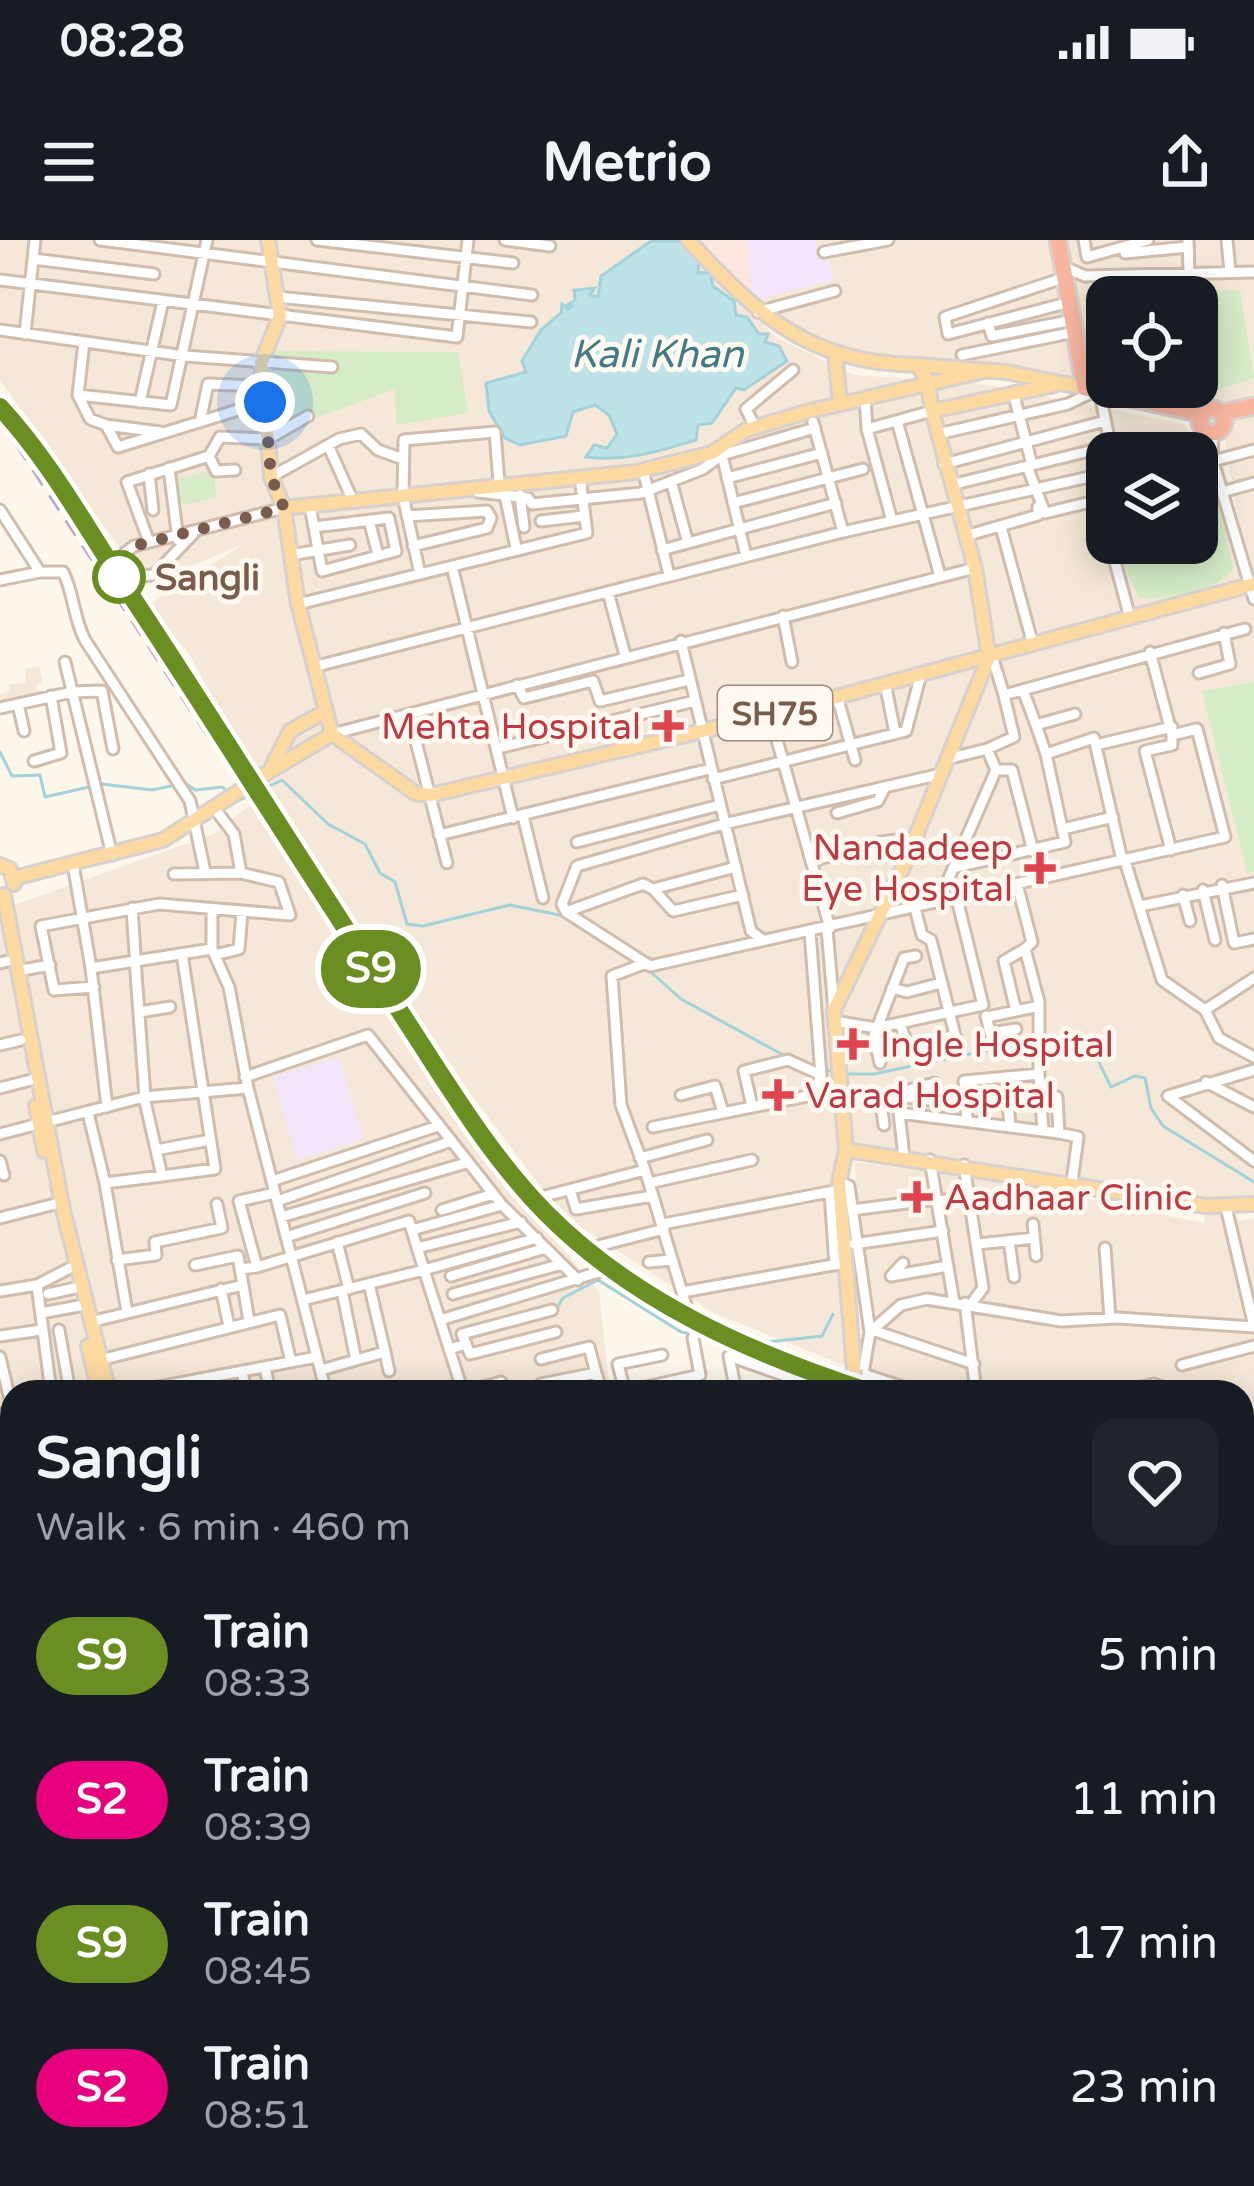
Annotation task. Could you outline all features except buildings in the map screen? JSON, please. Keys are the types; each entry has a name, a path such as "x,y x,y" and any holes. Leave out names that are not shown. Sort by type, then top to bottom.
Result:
{"highway":[{"path":"1058,240 1086,368"},
{"path":"1210,432 1201,425 1203,414 1210,409 1222,413 1254,406"},
{"path":"1176,408 1203,414"},
{"path":"1216,432 1223,428 1222,413"}],"main road":[{"path":"268,240 280,316 261,363 271,477 284,508 298,604 332,734 416,793 430,795"},
{"path":"688,240 758,312 812,348 1086,388"},
{"path":"835,353 840,404"},
{"path":"853,1380 839,1264 847,1210 836,1188 846,1150 834,1016 991,656 975,568 944,464 928,382 918,365"},
{"path":"284,508 580,480 645,479 720,450 755,427 928,382 990,372"},
{"path":"932,411 1054,385"},
{"name":"SH75","path":"430,795 770,715 1252,589"},
{"path":"326,711 290,731 262,775 332,734"},
{"path":"106,1380 8,965 2,895 14,878 163,839 241,790"},
{"path":"0,865 14,878"},
{"path":"0,924 21,1040 43,1124 55,1204 96,1380"},
{"path":"846,1150 1226,1208 1254,1204"}],"street":[{"path":"25,334 35,240"},
{"path":"100,240 532,295"},
{"path":"78,395 171,405 207,240"},
{"path":"317,240 513,263"},
{"path":"0,280 457,337 468,240"},
{"path":"505,240 550,246"},
{"path":"824,252 888,240"},
{"path":"1084,240 1087,257 1148,240"},
{"path":"1227,240 1230,272"},
{"path":"1124,247 1188,243 1189,272"},
{"path":"1124,247 1126,275"},
{"path":"33,259 154,274"},
{"path":"1070,302 949,334 945,317 1065,272 1085,276 1254,272"},
{"path":"758,312 835,290"},
{"path":"277,296 531,322"},
{"path":"140,402 163,301"},
{"path":"988,323 992,336 1074,326"},
{"path":"962,355 1074,326"},
{"path":"0,330 185,356 332,367"},
{"path":"84,342 78,395 90,419 165,433"},
{"path":"990,372 991,349"},
{"path":"755,427 746,409 794,370"},
{"path":"200,422 208,384 264,386"},
{"path":"938,434 1020,417 1086,391"},
{"path":"965,536 1038,515 1013,392"},
{"path":"865,398 867,429 892,521"},
{"path":"106,425 118,447 265,402"},
{"path":"1100,408 1107,432"},
{"path":"810,410 844,532"},
{"path":"867,429 932,411"},
{"path":"149,542 127,482 209,456 220,437 268,439 308,416"},
{"path":"898,421 940,576"},
{"path":"944,464 1105,421"},
{"path":"519,489 532,504 582,500 645,479 671,481 720,450 815,428"},
{"path":"420,574 403,496 404,440 495,432 516,548"},
{"path":"271,477 328,445 366,435 378,450 403,459"},
{"path":"328,445 353,501"},
{"path":"720,450 746,556"},
{"path":"1218,460 1254,450"},
{"path":"727,478 822,453"},
{"path":"951,485 1086,455"},
{"path":"209,456 216,471 235,470"},
{"path":"169,468 178,543"},
{"path":"733,503 863,469"},
{"path":"149,474 153,510"},
{"path":"316,666 844,532 1086,478"},
{"path":"1218,478 1252,589"},
{"path":"645,479 669,575"},
{"path":"298,604 587,533 580,480"},
{"path":"671,481 688,543"},
{"path":"1222,492 1254,483"},
{"path":"519,489 524,527"},
{"path":"1035,490 1045,513 1086,504"},
{"path":"662,550 836,503"},
{"path":"310,506 322,571 396,551 389,518 314,527"},
{"path":"178,543 149,542 126,552 126,562 136,576 154,575 178,543 193,534 284,508"},
{"path":"0,511 40,572"},
{"path":"407,516 488,512 491,518 487,528 413,546"},
{"path":"425,516 431,541"},
{"path":"491,518 510,516"},
{"path":"541,521 584,516"},
{"path":"369,520 378,555"},
{"path":"346,523 352,562"},
{"path":"1001,527 1033,645"},
{"path":"290,554 350,545"},
{"path":"1116,564 1130,618"},
{"path":"452,566 506,779 544,898"},
{"path":"332,734 975,568"},
{"path":"0,580 63,572 73,617 85,640 169,766 196,821 205,872"},
{"path":"608,592 626,656"},
{"path":"783,616 792,662"},
{"path":"1004,695 1245,629"},
{"path":"1199,673 1230,664 1224,633"},
{"path":"681,641 752,931 763,940"},
{"path":"1150,652 1172,746 1145,751 1171,850"},
{"path":"947,759 1014,737 991,656"},
{"path":"65,662 112,854"},
{"path":"439,835 785,762 895,733 908,728 921,674"},
{"path":"517,685 524,698 593,680 600,701 689,680"},
{"path":"885,682 895,733"},
{"path":"956,867 1065,842 1046,754 1023,689"},
{"path":"0,708 72,692 102,691 113,749"},
{"path":"837,694 855,760"},
{"path":"34,761 61,753 51,696"},
{"path":"498,748 695,701"},
{"path":"18,704 24,731"},
{"path":"409,714 447,863"},
{"path":"1036,725 1075,714"},
{"path":"770,715 828,929 834,1016 876,1028 983,1005"},
{"path":"690,1319 664,1226 621,1105 612,976 646,963 828,929 1225,837 1197,729 1096,745"},
{"path":"1046,754 1094,738 1123,860 1162,980 1205,1010 1219,1038 1254,1058"},
{"path":"938,903 996,770 987,749"},
{"path":"996,770 1012,770 1033,850"},
{"path":"646,963 566,912 562,904 577,866 724,824 941,774"},
{"path":"837,813 878,801 885,787"},
{"path":"577,842 719,805"},
{"path":"215,809 234,834 241,873"},
{"path":"1063,829 1113,817"},
{"path":"812,861 893,838 915,838"},
{"path":"73,864 94,988 94,1033 106,1107"},
{"path":"653,889 736,867"},
{"path":"94,988 56,992 41,926 159,904 287,917 291,911 279,882 241,873 174,874"},
{"path":"1140,907 1222,885 1252,882 1254,897"},
{"path":"566,912 644,884 673,911 743,895"},
{"path":"1016,1011 1004,961 1032,942 1017,884"},
{"path":"1222,885 1234,943 1254,939"},
{"path":"1203,890 1215,940"},
{"path":"1183,895 1190,921"},
{"path":"957,898 992,1038 1016,1029"},
{"path":"132,908 144,1097 162,1176"},
{"path":"900,1023 911,1048 953,1037 931,940 922,935 915,908"},
{"path":"212,910 214,952 229,987 246,1082 320,1380"},
{"path":"91,968 135,957 239,950 242,912"},
{"path":"810,932 821,1075 814,1092"},
{"path":"987,1018 1035,1007 1039,1002 1025,949"},
{"path":"105,1183 215,1169 182,954"},
{"path":"880,1063 876,1028 904,958 916,956"},
{"path":"8,965 50,965"},
{"path":"1205,1010 1254,978"},
{"path":"892,988 907,992 941,983"},
{"path":"140,1012 170,1006"},
{"path":"1035,1007 1042,1043 1043,1130"},
{"path":"0,1134 144,1097 246,1082 368,1035 435,1127 502,1205 578,1280"},
{"path":"0,1045 21,1040"},
{"path":"752,1106 745,1071 788,1060 821,1075"},
{"path":"1252,1156 1168,1096 1254,1070"},
{"path":"967,1120 964,1081 1039,1074"},
{"path":"1006,1077 1010,1126"},
{"path":"653,1127 814,1092 836,1078"},
{"path":"0,1088 31,1080"},
{"path":"1206,1082 1254,1107"},
{"path":"681,1095 715,1086 723,1112"},
{"path":"1058,1097 1059,1133"},
{"path":"898,1101 904,1156"},
{"path":"884,1125 881,1104 898,1101 967,1120 1078,1137 1072,1182"},
{"path":"88,1113 127,1312"},
{"path":"274,1191 435,1127"},
{"path":"156,1150 210,1140"},
{"path":"640,1158 706,1140"},
{"path":"257,1268 239,1201 449,1142"},
{"path":"649,1183 752,1160"},
{"path":"930,1160 948,1266 963,1303 975,1380"},
{"path":"0,1161 4,1175"},
{"path":"281,1217 466,1163"},
{"path":"963,1303 983,1288 964,1165"},
{"path":"545,1196 644,1170"},
{"path":"614,1178 617,1198"},
{"path":"598,1246 664,1226 836,1188 839,1264 682,1292"},
{"path":"570,1190 576,1209 617,1198 624,1202 652,1196"},
{"path":"286,1237 424,1192"},
{"path":"442,1210 494,1195"},
{"path":"881,1380 863,1374 871,1331 858,1243 847,1210 970,1197"},
{"path":"0,1219 55,1204"},
{"path":"117,1260 156,1256 155,1242 222,1228 217,1204"},
{"path":"412,1230 502,1205"},
{"path":"871,1331 901,1305 927,1299 1061,1321 1110,1318 1254,1326 1226,1208"},
{"path":"240,1269 257,1268 409,1221 460,1380"},
{"path":"418,1249 520,1222"},
{"path":"1033,1224 1036,1256"},
{"path":"842,1245 943,1232"},
{"path":"978,1244 1034,1238"},
{"path":"1009,1240 1014,1277"},
{"path":"337,1242 356,1360"},
{"path":"302,1300 542,1243"},
{"path":"451,1276 542,1243"},
{"path":"1105,1247 1110,1318"},
{"path":"195,1264 238,1256 249,1321"},
{"path":"649,1262 672,1260"},
{"path":"903,1263 888,1281 948,1266"},
{"path":"453,1294 562,1264"},
{"path":"0,1291 37,1285 70,1268"},
{"path":"440,1320 612,1268"},
{"path":"369,1284 389,1371"},
{"path":"37,1285 49,1380"},
{"path":"90,1322 243,1285"},
{"path":"49,1294 75,1288"},
{"path":"221,1289 229,1326"},
{"path":"41,1313 79,1306"},
{"path":"553,1310 462,1334 470,1354 556,1332"},
{"path":"100,1360 280,1315 291,1362"},
{"path":"701,1325 693,1338 701,1380"},
{"path":"0,1336 41,1330"},
{"path":"59,1330 68,1380"},
{"path":"871,1331 974,1364"},
{"path":"449,1349 466,1344"},
{"path":"1182,1365 1254,1346"},
{"path":"541,1359 589,1347 598,1380"},
{"path":"322,1380 356,1360 386,1352"},
{"path":"622,1380 617,1364 662,1355"},
{"path":"734,1380 729,1356 799,1380"},
{"path":"200,1379 317,1357"},
{"path":"265,1366 268,1380"},
{"path":"242,1371 244,1380"},
{"path":"561,1380 596,1373"},
{"path":"219,1375 220,1380"},
{"path":"678,1380 700,1375"},
{"path":"785,1375 786,1380"}],"shaded area":[{"path":"0,240 673,240 777,338 854,375 977,383 1183,424 1191,432 1086,432 1086,564 1218,564 1218,494 1245,589 1254,587 1254,1203 1239,1207 850,1150 854,1369 714,1313 562,1215 471,1094 236,744 190,655 148,605 244,544 146,585 0,380"},
{"path":"688,240 1254,240 1254,585 1249,586 1223,428 1172,408 1218,408 1218,276 1086,276 1086,388 821,350 741,296"},
{"path":"697,240 747,240 752,300 742,292"},
{"path":"747,240 816,240 818,260 828,259 834,280 752,300"},
{"path":"39,666 43,683 36,685 39,694 1,704 0,694 10,691 9,684 26,683 25,669"},
{"path":"250,805 473,1143 599,1292 609,1380 0,1380 0,910 214,834"},
{"path":"339,1057 364,1139 297,1160 272,1077"},
{"path":"855,1162 1010,1183 1204,1223 1206,1211 1223,1214 1226,1223 1254,1218 1254,1380 877,1380 863,1374"}],"green space":[{"path":"1218,290 1240,291 1254,378 1221,389"},
{"path":"266,351 458,352 468,413 396,425 395,389 258,439"},
{"path":"213,470 217,497 186,505 180,501 178,479"},
{"path":"1220,506 1233,568 1226,577 1177,596 1139,598 1124,564 1218,564"},
{"path":"1254,682 1254,872 1247,873 1202,691"}],"water":[{"name":"Kali Khan","path":"651,241 682,241 699,262 698,273 710,272 713,286 734,301 736,315 747,317 759,334 768,334 765,342 779,346 787,361 744,390 736,388 712,423 698,425 696,440 669,448 630,457 586,457 594,445 607,448 617,434 609,415 595,405 573,412 566,436 520,445 505,438 489,411 486,383 526,372 522,361 541,330 561,313 562,304 568,309 572,306 567,305 575,300 574,290 595,288 590,295 598,297 601,276"}],"waterway":[{"path":"0,752 12,776 40,775 45,797 102,784 152,790 185,783 195,790 222,787 231,794"},
{"path":"236,802 282,780 328,824 365,844 380,873 395,882 407,924 423,926 510,905 564,916"},
{"path":"643,965 681,999 785,1056"},
{"path":"1045,1037 1086,1036 1111,1087 1135,1076 1145,1078 1151,1108 1163,1126 1254,1182"},
{"path":"845,1074 874,1074 1036,1040"},
{"path":"810,1066 836,1072"},
{"path":"557,1308 563,1298 598,1280 681,1332 706,1336 757,1359 768,1342 822,1336 833,1314"}],"railway":[{"path":"0,420 206,734 246,782 481,1133 548,1215 607,1265 690,1319 741,1345 837,1380"}],"train":[{"name":"S9","path":"0,407 40,456 199,696 246,782 512,1176 548,1215 607,1265 690,1319 741,1345 837,1380"}],"place":[{"name":"Sangli","path":"119,577"},
{"name":"Mehta Hospital","path":"668,726"},
{"name":"Nandadeep Eye Hospital","path":"1040,868"},
{"name":"Ingle Hospital","path":"853,1044"},
{"name":"Varad Hospital","path":"778,1095"},
{"name":"Aadhaar Clinic","path":"917,1197"}],"route":[{"path":"119,577 126,552 134,546 284,508 271,477 265,402"}]}
